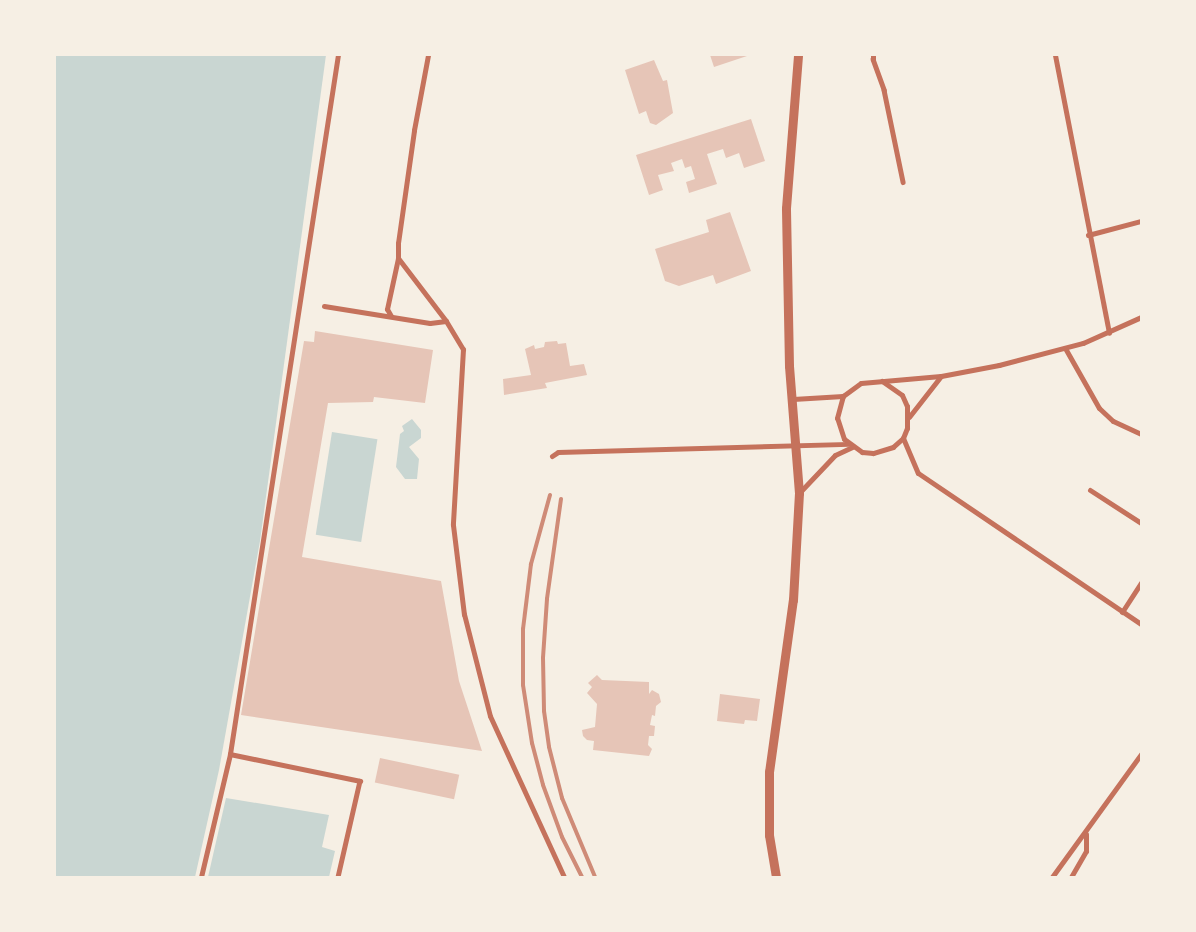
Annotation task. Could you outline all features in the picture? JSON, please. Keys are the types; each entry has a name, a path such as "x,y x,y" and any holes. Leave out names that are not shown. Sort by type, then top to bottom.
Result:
{"street":[{"path":"202,877 230,754 338,55"},
{"path":"391,316 386,309 398,258 398,243 413,139 428,55"},
{"path":"776,877 769,835 769,772 793,600 799,493 789,366 786,200 798,55"},
{"path":"1055,55 1088,235 1109,333"},
{"path":"873,57 884,90 903,182"},
{"path":"1088,235 1141,222"},
{"path":"398,258 446,321 463,349 464,364 457,424 454,516 464,614 490,716 564,877"},
{"path":"324,306 434,324 446,321"},
{"path":"793,399 843,396 861,383 941,376 1065,348 1109,333 1141,317"},
{"path":"1065,348 1099,408 1113,422 1141,434"},
{"path":"552,456 558,452 850,445 873,453 893,447 903,438 909,417 941,376"},
{"path":"882,381 902,395 909,417"},
{"path":"843,396 837,418 839,429 850,445"},
{"path":"903,438 918,473 1141,624"},
{"path":"799,493 835,455 850,445"},
{"path":"1090,490 1141,523"},
{"path":"1122,612 1141,582"},
{"path":"230,754 360,781 338,877"},
{"path":"1052,877 1086,834 1141,754"},
{"path":"1071,877 1086,851 1086,834"}],"shaded area":[{"path":"55,55 326,55 260,541 219,770 195,877 55,877"},
{"path":"412,419 421,430 421,438 409,447 419,459 417,479 405,479 396,467 400,434 404,431 402,426"},
{"path":"332,432 377,439 361,542 316,535"},
{"path":"226,798 329,815 322,847 335,851 329,877 208,877"}],"building":[{"path":"710,55 750,55 714,67"},
{"path":"654,60 663,81 667,80 673,113 656,125 650,123 646,111 639,114 625,70"},
{"path":"751,119 765,161 744,168 739,153 726,158 723,149 707,154 717,184 689,193 686,182 695,179 691,166 685,168 682,159 671,163 674,171 658,175 663,190 649,195 636,155"},
{"path":"730,212 751,271 716,284 713,275 679,286 665,281 655,249 709,232 706,220"},
{"path":"315,331 433,350 425,403 374,397 373,402 328,403 302,557 441,581 459,681 482,751 241,715 304,341 314,342"},
{"path":"557,341 558,344 566,343 570,366 584,364 587,375 545,383 547,388 504,395 503,379 531,375 525,349 534,345 535,349 544,347 545,342"},
{"path":"597,675 602,680 649,682 649,694 652,690 659,694 661,702 656,706 655,716 652,715 650,725 655,726 654,736 649,736 648,745 652,749 649,756 593,750 594,741 587,740 583,736 582,730 595,727 597,704 587,693 592,687 588,683"},
{"path":"720,694 760,699 757,721 745,720 744,724 717,721"},
{"path":"380,758 459,775 454,799 375,782"}],"railway":[{"path":"550,495 531,564 523,629 523,685 532,743 543,785 562,837 582,877"},
{"path":"561,499 547,599 543,658 544,711 549,747 562,798 595,877"}]}
